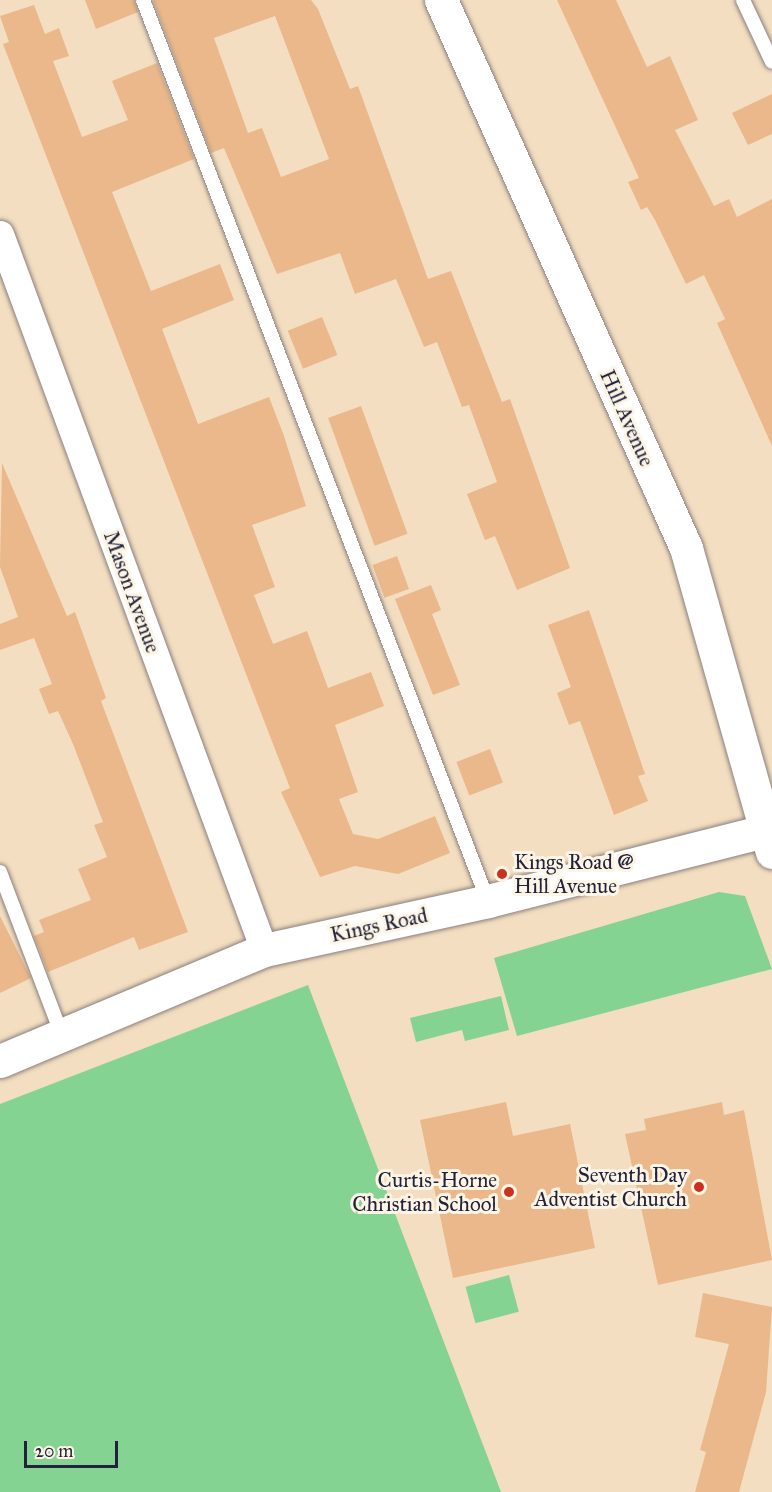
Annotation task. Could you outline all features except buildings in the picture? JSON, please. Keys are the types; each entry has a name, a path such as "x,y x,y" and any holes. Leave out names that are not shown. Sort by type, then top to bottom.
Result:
{"street":[{"name":"Hill Avenue","path":"441,0 686,548 770,837"},
{"name":"Mason Avenue","path":"0,234 264,950"},
{"name":"Kings Road","path":"0,1061 63,1037 264,950 770,837"}],"lane":[{"path":"143,0 488,901"},
{"path":"743,0 772,62"},
{"path":"0,872 63,1037"}],"green space":[{"path":"719,892 745,896 772,969 517,1036 494,958"},
{"path":"308,985 501,1492 0,1492 0,1104"},
{"path":"501,996 509,1030 465,1041 462,1030 416,1042 410,1018"},
{"path":"509,1275 519,1312 475,1323 466,1287"}],"place":[{"name":"Kings Road @ Hill Avenue","path":"502,874"},
{"name":"Seventh Day Adventist Church","path":"699,1187"},
{"name":"Curtis-Horne Christian School","path":"509,1192"}]}
